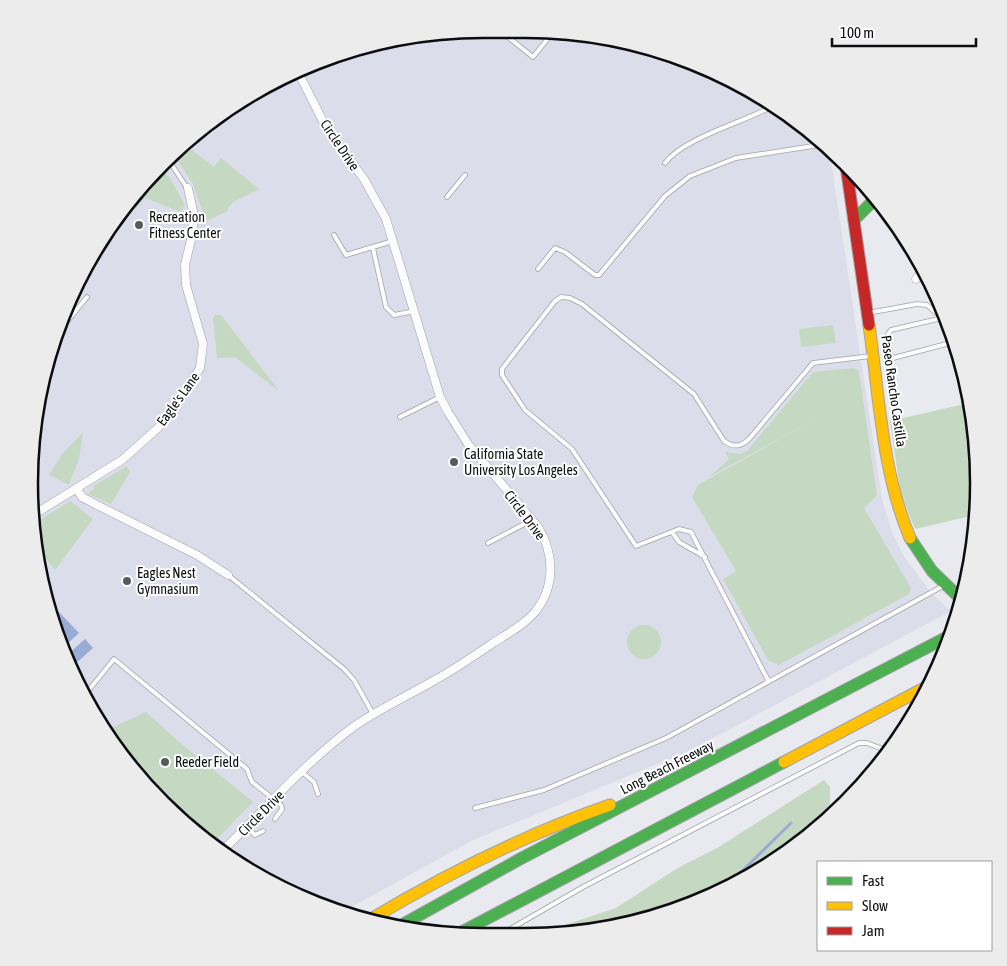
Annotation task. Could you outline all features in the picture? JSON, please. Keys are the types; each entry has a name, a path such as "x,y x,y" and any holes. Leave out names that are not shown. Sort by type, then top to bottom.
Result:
{"main road":[{"name":"Paseo Rancho Castilla","path":"848,177 889,468 898,508 907,533 918,554 944,586 955,594"},
{"path":"854,220 870,204"},
{"name":"Long Beach Freeway","path":"407,922 472,884 941,640"},
{"path":"469,928 918,691"},
{"path":"377,915 415,892 482,858 583,814 656,790"}],"street":[{"name":"Circle Drive","path":"226,847 339,738 373,714 455,668 513,630 535,611 547,591 550,564 545,538 468,444 440,397 394,240 378,202 344,150 327,129 300,77"},
{"name":"Eagle's Lane","path":"38,512 122,460 158,428 180,400 200,368 203,344 186,285 185,265 193,231 194,211 188,188"},
{"path":"916,279 919,276"},
{"path":"76,488 82,497 197,554 228,576"}],"lane":[{"path":"509,38 533,57 549,38"},
{"path":"665,163 670,157 686,146 766,109"},
{"path":"538,269 555,248 565,252 595,275 600,275 665,196 690,176 736,158 815,146"},
{"path":"173,164 188,188"},
{"path":"447,197 465,175"},
{"path":"334,235 346,255 394,240"},
{"path":"373,248 386,307 394,315 414,311"},
{"path":"69,320 87,297"},
{"path":"768,680 691,532 685,529 672,532 636,546 572,450 525,410 502,375 502,369 555,301 561,297 570,298 582,304 694,394 724,441 730,445 740,445 746,442 812,364 874,356"},
{"path":"868,314 917,304 927,305 936,313"},
{"path":"938,319 891,330 888,334 890,355 893,358 947,344"},
{"path":"400,418 440,397"},
{"path":"488,543 532,520"},
{"path":"672,532 679,542 705,557"},
{"path":"228,576 344,669 354,680 373,714"},
{"path":"474,808 544,790 666,738 768,680 944,586"},
{"path":"89,690 114,659 247,769 252,782 282,809 275,819"},
{"path":"512,928 583,887 859,744 867,743 881,748"},
{"path":"302,772 314,782 318,794"},
{"path":"247,827 255,835 263,831"}],"shaded area":[{"name":"California State University Los Angeles","path":"454,38 553,38 582,41 611,46 667,61 721,83 772,113 818,148 831,160 882,499 892,532 903,555 932,594 950,610 691,750 471,841 350,908 313,895 260,869 212,836 168,798 130,754 97,706 83,680 61,626 46,570 38,512 38,454 41,425 46,396 61,340 83,286 97,260 113,235 148,189 189,148 235,113 286,83 313,71 340,61 396,46"}],"green space":[{"path":"189,148 214,167 221,158 259,189 233,202 228,211 206,221 193,184 177,160"},
{"path":"164,172 170,178 185,205 181,212 145,198 122,223 148,189"},
{"path":"215,315 221,315 279,391 235,357 217,358 213,318"},
{"path":"833,325 836,343 801,347 799,329"},
{"path":"854,368 859,371 877,496 864,508 911,588 909,594 779,665 768,660 723,579 736,571 692,497 698,485 821,416 709,477 729,459 725,452 740,454 748,450 813,372"},
{"path":"962,404 969,454 969,517 915,529 901,495 890,421"},
{"path":"83,432 79,459 69,485 49,475 62,454"},
{"path":"127,466 130,472 111,504 88,494 94,489 93,486"},
{"path":"70,501 93,519 55,570 43,553 39,521"},
{"path":"644,625 651,626 656,630 660,635 660,649 656,654 651,658 644,659 637,658 632,654 628,649 627,642 628,635 632,630 637,626"},
{"name":"Reeder Field","path":"146,712 178,741 253,802 217,839 189,818 148,777 111,728"},
{"path":"824,780 830,787 830,804 813,822 772,853 721,883 667,905 639,913 611,920 561,927 616,908 676,869 717,848"}],"water":[{"path":"57,610 79,633 68,644 61,626"},
{"path":"85,639 93,648 76,664 71,652"}],"waterway":[{"path":"741,872 791,823"}],"traffic: fast":[{"path":"854,220 870,204"},
{"path":"910,538 932,571 955,593"},
{"path":"407,922 520,859 941,640"},
{"path":"469,928 784,762"}],"traffic: slow":[{"path":"869,325 887,460 893,487 910,538"},
{"path":"784,762 918,691"},
{"path":"377,915 485,857 547,829 610,805"}],"traffic: jam":[{"path":"848,177 869,325"}],"place":[{"name":"Recreation Fitness Center","path":"139,225"},
{"name":"California State University Los Angeles","path":"454,462"},
{"name":"Eagles Nest Gymnasium","path":"127,581"},
{"name":"Reeder Field","path":"165,762"}]}
